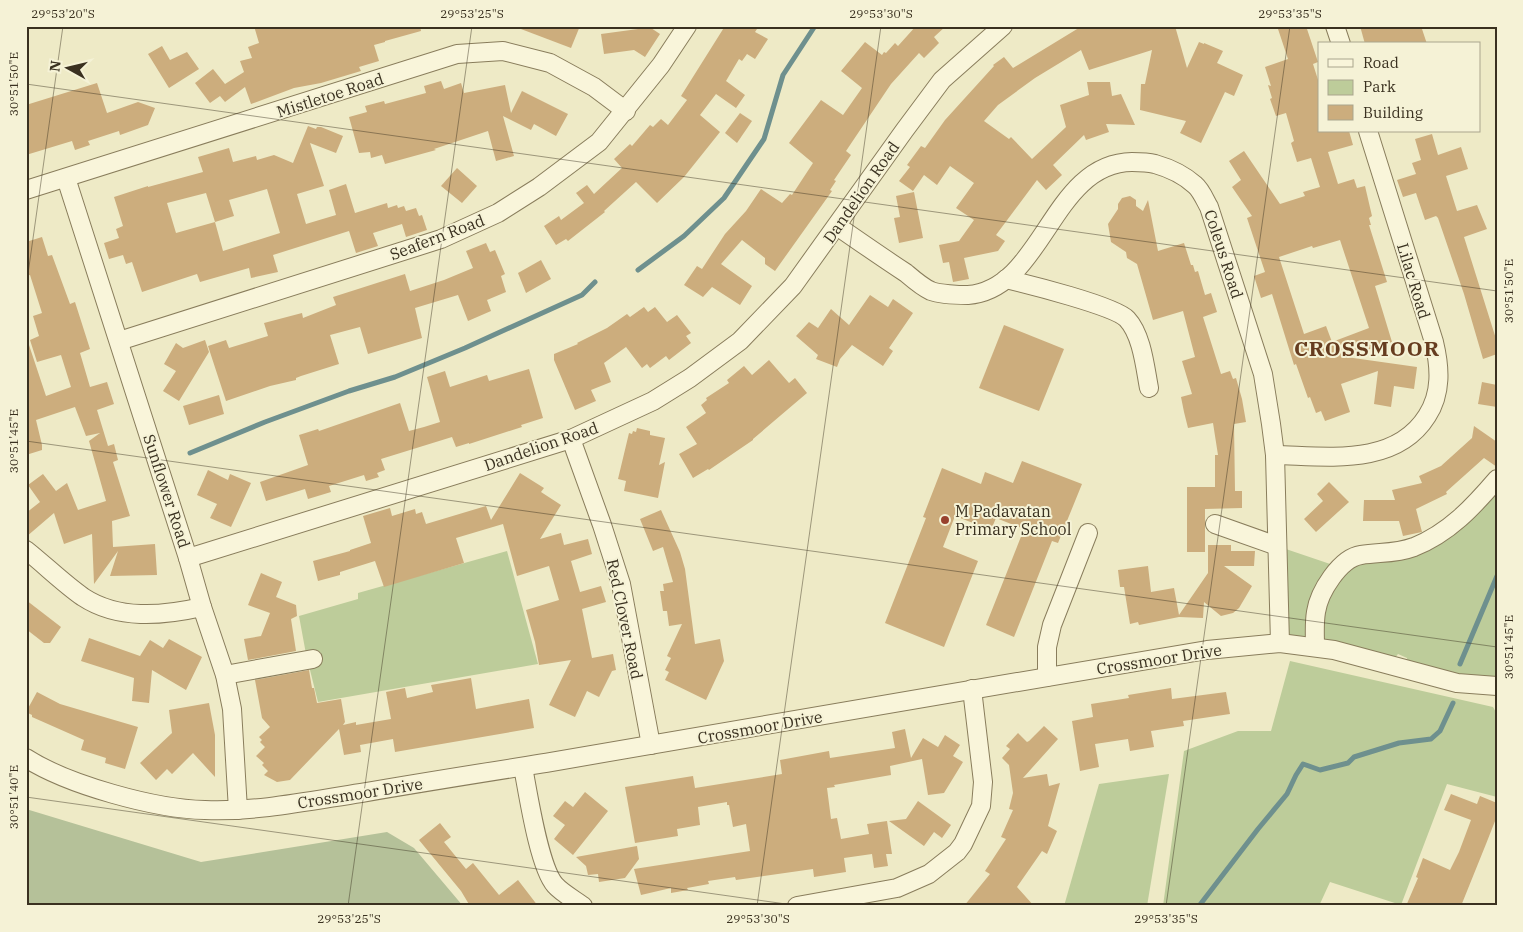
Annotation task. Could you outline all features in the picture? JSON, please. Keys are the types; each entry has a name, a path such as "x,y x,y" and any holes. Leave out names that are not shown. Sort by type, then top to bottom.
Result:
{"street":[{"name":"Seafern Road","path":"119,342 441,239 498,213 539,187 599,142 626,111 661,65 687,26"},
{"name":"Dandelion Road","path":"188,558 571,439 653,401 690,378 740,341 793,286 942,80 1003,26"},
{"path":"1335,26 1340,42"},
{"name":"Mistletoe Road","path":"26,190 457,54 503,51 550,64 594,87 626,111"},
{"name":"Lilac Road","path":"1275,456 1341,456 1389,449 1413,434 1430,412 1435,398 1439,380 1434,342 1368,132"},
{"name":"Coleus Road","path":"837,226 930,291 970,295 988,290 1006,280 1036,245 1063,205 1083,181 1104,167 1120,162 1148,162 1180,174 1196,185 1209,207 1263,374 1275,456 1280,644"},
{"name":"Sunflower Road","path":"66,178 225,675 232,709 238,810"},
{"path":"1006,280 1111,309 1127,319 1139,340 1149,388"},
{"name":"Red Clover Road","path":"571,439 621,584 651,746"},
{"path":"1315,647 1316,611 1321,596 1339,567 1349,559 1360,555 1397,552 1431,539 1452,525 1474,506 1497,479"},
{"path":"1215,524 1277,546"},
{"path":"1047,677 1047,647 1052,625 1088,533"},
{"path":"26,550 83,597 105,608 126,613 151,615 177,613 202,607"},
{"name":"Crossmoor Drive","path":"26,758 85,785 152,803 182,809 238,810 291,804 651,746 972,689 1207,650 1280,644 1315,647 1334,650 1457,683 1497,686"},
{"path":"225,675 313,659"},
{"path":"797,906 897,888 929,874 957,852 963,844 981,806 983,782 972,689"},
{"path":"523,767 540,845 548,872 555,885 583,906"}],"green space":[{"path":"1497,479 1497,688 1409,673 1407,658 1398,654 1388,667 1280,643 1277,546 1339,567 1431,539"},
{"path":"507,551 538,664 318,702 299,616 358,599 358,593"},
{"path":"1290,661 1493,707 1497,714 1497,797 1447,784 1401,905 1330,882 1319,906 1163,906 1184,751 1238,731 1271,731"},
{"path":"1169,774 1147,906 1064,906 1099,784"},
{"path":"26,809 201,862 387,832 414,848 463,906 26,906"}],"building":[{"path":"254,26 420,26 421,31 374,45 379,61 359,67 361,71 321,83 294,88 251,104 245,87 225,102 220,96 210,103 195,83 213,69 225,84 244,72 240,61 252,58 248,47 259,43"},
{"path":"513,26 580,26 571,48"},
{"path":"639,26 648,26 660,34 645,57 634,50 604,54 601,34 638,29"},
{"path":"725,26 759,26 755,32 768,39 755,59 747,54 742,61 739,59 726,81 745,95 736,108 716,94 700,115 720,132 684,177 657,203 636,182 605,212 568,241 566,239 556,245 544,226 559,216 561,220 584,203 576,193 587,185 594,194 622,168 614,159 630,144 632,146 650,125 653,127 661,119 668,125 687,100 681,96"},
{"path":"916,26 946,26 934,37 939,43 924,58 919,53 891,84 846,151 851,155 834,180 836,181 830,190 832,191 775,271 765,264 765,258 742,240 721,264 752,286 740,305 712,287 703,297 684,285 697,266 702,269 725,234 746,211 761,189 782,203 790,194 792,195 813,163 789,143 821,100 843,115 862,88 841,71 865,42 882,55 895,43 898,46"},
{"path":"1082,26 1175,26 1187,68 1199,42 1223,51 1217,63 1243,75 1234,96 1225,92 1201,143 1180,133 1186,121 1140,110 1141,84 1145,84 1152,50 1089,70 1081,50 1035,78 998,105 984,121 1009,139 1011,137 1032,159 1066,127 1060,105 1089,95 1087,82 1110,82 1112,96 1121,94 1135,125 1106,124 1109,132 1086,140 1084,135 1053,165 1062,175 1046,190 1037,180 996,235 1005,241 998,251 964,258 969,279 953,282 949,262 943,263 939,245 959,241 974,220 956,208 974,183 950,166 937,185 924,175 913,191 899,181 910,167 907,165 921,146 925,148 945,120 993,65 1004,57 1013,68"},
{"path":"1277,26 1306,26 1318,62 1313,64 1318,80 1318,132 1349,132 1353,145 1328,152 1338,184 1354,179 1357,188 1365,186 1372,216 1369,218 1371,225 1369,225 1387,282 1375,286 1392,342 1346,357 1417,367 1414,389 1394,386 1391,407 1374,404 1378,371 1341,384 1350,412 1325,421 1321,411 1316,413 1310,397 1308,398 1296,364 1294,365 1272,294 1261,298 1254,276 1265,272 1247,218 1252,216 1232,187 1241,180 1229,161 1244,151 1280,204 1305,196 1303,192 1320,187 1311,158 1297,162 1291,143 1294,141 1286,113 1276,116 1270,99 1272,98 1268,85 1271,86 1265,67 1288,59","holes":["1340,240 1369,328 1332,342 1326,326 1304,334 1279,257 1312,246 1313,248"]},
{"path":"1360,26 1421,26 1426,42 1364,42"},
{"path":"162,46 170,60 187,52 199,69 169,88 148,54"},
{"path":"441,81 444,89 461,83 464,93 505,85 511,113 522,91 568,114 556,136 534,124 531,130 503,116 514,156 496,161 488,131 434,149 436,150 385,164 382,155 371,158 370,152 359,153 349,117 367,112 365,106 384,101 385,104 426,93 424,86"},
{"path":"97,83 107,113 138,102 155,108 148,125 120,135 119,131 88,141 90,145 75,150 72,141 26,155 26,105"},
{"path":"740,113 752,121 737,143 725,133"},
{"path":"308,126 316,129 321,127 343,136 336,153 310,143 324,186 297,194 306,224 336,215 329,190 346,184 355,213 387,203 388,208 397,205 398,208 404,206 406,211 416,208 419,216 422,215 427,230 406,237 402,224 373,233 378,246 356,253 349,231 273,255 278,272 251,278 249,268 200,282 197,274 142,292 132,262 126,264 123,255 109,259 104,243 119,238 116,229 123,226 114,197 203,172 198,157 229,148 233,162 256,156 257,160 274,155 293,163","holes":["267,189 280,233 223,251 215,222 234,216 229,200","206,193 215,222 176,233 167,203"]},
{"path":"1432,134 1438,155 1461,147 1468,169 1446,176 1457,211 1477,205 1487,229 1464,237 1497,342 1497,354 1483,359 1464,294 1438,218 1436,216 1425,220 1416,193 1403,197 1397,180 1416,174 1412,163 1421,160 1415,139"},
{"path":"457,168 477,186 462,203 441,186"},
{"path":"914,192 923,238 899,243 894,218 900,217 896,196"},
{"path":"1130,196 1136,200 1136,206 1143,211 1148,200 1158,251 1184,243 1191,265 1193,265 1195,272 1198,271 1205,295 1211,293 1217,312 1203,317 1221,374 1230,371 1233,379 1236,378 1242,399 1246,422 1234,424 1235,491 1242,491 1242,508 1205,509 1205,552 1187,552 1187,487 1215,487 1215,455 1218,455 1213,423 1188,428 1181,397 1192,394 1182,361 1195,357 1183,311 1153,320 1137,264 1127,258 1126,252 1111,242 1108,224 1118,209 1118,204 1122,198"},
{"path":"42,237 48,256 52,255 70,304 75,302 90,349 80,353 90,387 107,382 114,404 97,410 108,446 114,444 118,460 113,462 130,516 112,521 113,547 155,544 157,575 110,576 118,551 94,584 92,534 64,544 54,513 26,537 26,513 40,502 28,485 43,474 56,491 67,483 78,510 106,501 89,441 100,433 86,436 75,407 36,420 42,450 26,455 26,345 29,345 46,396 71,387 61,355 37,362 30,340 39,336 33,316 42,313 30,275 26,276 26,242"},
{"path":"486,243 490,252 495,250 505,274 501,276 506,292 487,300 491,311 468,321 458,295 415,308 422,338 368,354 360,327 330,335 339,364 301,376 296,378 296,380 270,386 226,401 208,346 226,340 229,348 268,336 264,323 302,313 303,318 336,305 333,297 405,274 410,291 444,280 473,268 466,251"},
{"path":"541,260 551,279 526,293 518,273"},
{"path":"870,295 888,307 893,299 913,313 889,348 893,351 883,366 852,345 840,359 837,367 816,359 818,355 796,336 809,322 818,328 831,309 849,325"},
{"path":"644,307 648,312 655,307 667,322 677,315 691,333 686,336 691,343 669,360 666,356 650,368 647,364 642,368 626,347 604,363 611,382 591,390 596,401 575,410 554,360 554,354 578,344 627,314 630,317"},
{"path":"1004,325 1064,349 1039,411 979,388"},
{"path":"205,340 209,352 179,401 163,391 176,371 164,364 176,343 183,348"},
{"path":"769,360 789,383 795,378 807,393 753,440 709,470 693,478 679,454 697,444 686,427 706,413 701,405 707,400 706,398 729,383 727,380 744,366 752,375"},
{"path":"529,369 543,418 521,425 522,427 469,444 456,447 452,437 381,459 385,470 377,473 379,477 366,481 364,475 329,486 331,492 308,499 305,489 266,501 260,482 308,465 299,435 318,429 319,431 400,403 409,431 424,427 440,422 427,377 445,371 450,387 487,375 489,381"},
{"path":"1482,382 1497,385 1497,407 1478,404"},
{"path":"219,395 224,414 189,425 183,406"},
{"path":"1474,426 1497,442 1497,467 1484,458 1446,492 1447,494 1416,509 1422,532 1403,536 1399,521 1363,521 1364,500 1395,500 1392,490 1422,483 1419,476 1441,466 1472,438"},
{"path":"637,428 650,431 650,435 665,438 659,465 665,462 658,498 624,491 626,481 618,479 629,433 636,432"},
{"path":"1022,461 1082,484 1058,543 1052,541 1014,637 986,625 1024,529 996,518 991,530 955,516 943,547 978,561 944,647 885,623 926,518 923,517 942,468 981,484 985,472 1013,483"},
{"path":"208,470 228,480 230,474 251,483 231,527 210,518 217,504 197,495"},
{"path":"520,473 544,488 541,492 561,505 540,539 561,533 564,545 588,539 592,554 571,561 580,592 601,586 606,602 582,609 592,658 613,654 616,670 612,671 599,697 587,691 575,717 549,705 571,660 539,665 526,610 559,600 549,566 517,576 503,524 456,538 464,563 384,587 375,561 340,572 340,575 318,581 313,561 371,543 363,516 390,508 392,516 415,509 416,514 422,512 426,524 486,506 491,520"},
{"path":"1329,482 1349,502 1316,532 1304,519 1323,501 1317,494"},
{"path":"661,510 680,552 685,569 695,644 720,639 724,661 706,700 665,680 669,672 665,670 671,658 667,656 682,624 669,626 667,611 663,611 660,591 664,591 663,584 673,582 663,547 653,551 640,519"},
{"path":"1208,545 1231,545 1231,551 1255,551 1254,566 1224,566 1252,586 1239,608 1233,613 1221,616 1204,602 1203,618 1179,617 1139,625 1138,622 1130,624 1124,587 1120,587 1118,570 1148,566 1151,592 1174,588 1179,615 1208,573"},
{"path":"261,573 282,582 276,597 296,605 297,616 291,619 296,651 248,660 244,639 261,636 270,613 248,605"},
{"path":"26,600 61,627 50,643 44,643 26,629"},
{"path":"89,638 140,656 150,640 163,648 169,639 202,657 186,690 152,670 149,703 132,701 134,678 81,661"},
{"path":"309,670 317,703 341,699 345,722 343,725 356,722 356,725 391,719 386,692 405,688 407,698 433,692 431,685 471,678 476,709 529,699 534,728 395,752 393,739 360,745 361,752 344,755 339,729 290,780 277,782 264,775 268,771 262,765 264,763 256,756 265,747 260,742 262,740 259,737 270,727 262,718 255,680"},
{"path":"1171,688 1172,699 1226,692 1230,714 1183,721 1184,726 1151,731 1154,747 1130,751 1128,739 1095,744 1099,767 1080,771 1072,721 1093,717 1091,704 1129,698 1128,695"},
{"path":"37,692 60,704 138,727 125,769 105,763 106,758 81,750 84,740 32,717 32,715 26,712"},
{"path":"209,703 215,735 215,777 193,753 172,774 167,769 156,780 140,763 172,733 169,710"},
{"path":"1044,726 1058,739 1023,778 1047,774 1049,786 1060,783 1048,826 1057,831 1047,854 1042,851 1017,887 1034,906 964,906 990,874 985,871 1006,839 1001,837 1013,810 1009,809 1013,793 1009,765 1002,758 1010,749 1006,746 1018,733 1027,742 1029,741"},
{"path":"905,729 911,758 923,738 938,747 945,735 960,745 953,756 963,762 944,793 928,795 922,759 890,766 891,775 834,785 835,787 827,788 831,819 837,818 841,839 869,834 867,824 887,821 892,854 886,854 888,866 874,868 872,854 844,858 846,872 814,877 813,869 736,880 735,877 708,881 709,884 687,888 688,890 671,893 671,888 641,895 634,869 750,851 746,824 733,827 727,802 698,807 700,825 677,829 678,836 635,843 625,787 693,776 695,788 782,774 780,760 829,751 830,758 895,748 892,732"},
{"path":"585,792 608,811 573,855 554,839 565,825 553,816 565,801 573,807"},
{"path":"1451,794 1477,804 1480,796 1497,803 1497,816 1486,844 1461,906 1406,906 1418,878 1416,877 1423,858 1450,870 1459,852 1471,820 1444,810"},
{"path":"918,801 951,825 942,838 934,832 924,846 889,821 906,819"},
{"path":"440,823 451,837 444,842 466,869 473,863 499,895 518,880 538,906 470,906 461,891 419,840"},
{"path":"637,846 639,859 625,878 599,882 598,874 588,875 586,866 576,857"}],"waterway":[{"path":"638,270 684,236 724,198 764,139 783,75 815,26"},
{"path":"190,453 265,422 349,391 395,377 465,348 582,295 595,282"},
{"path":"1460,664 1497,576"},
{"path":"1199,906 1287,794 1303,764 1320,770 1348,763 1354,757 1399,743 1431,739 1440,731 1453,703"}],"place":[{"name":"M Padavatan Primary School","path":"945,520"}],"district":[{"name":"CROSSMOOR","path":"1367,348"}]}
